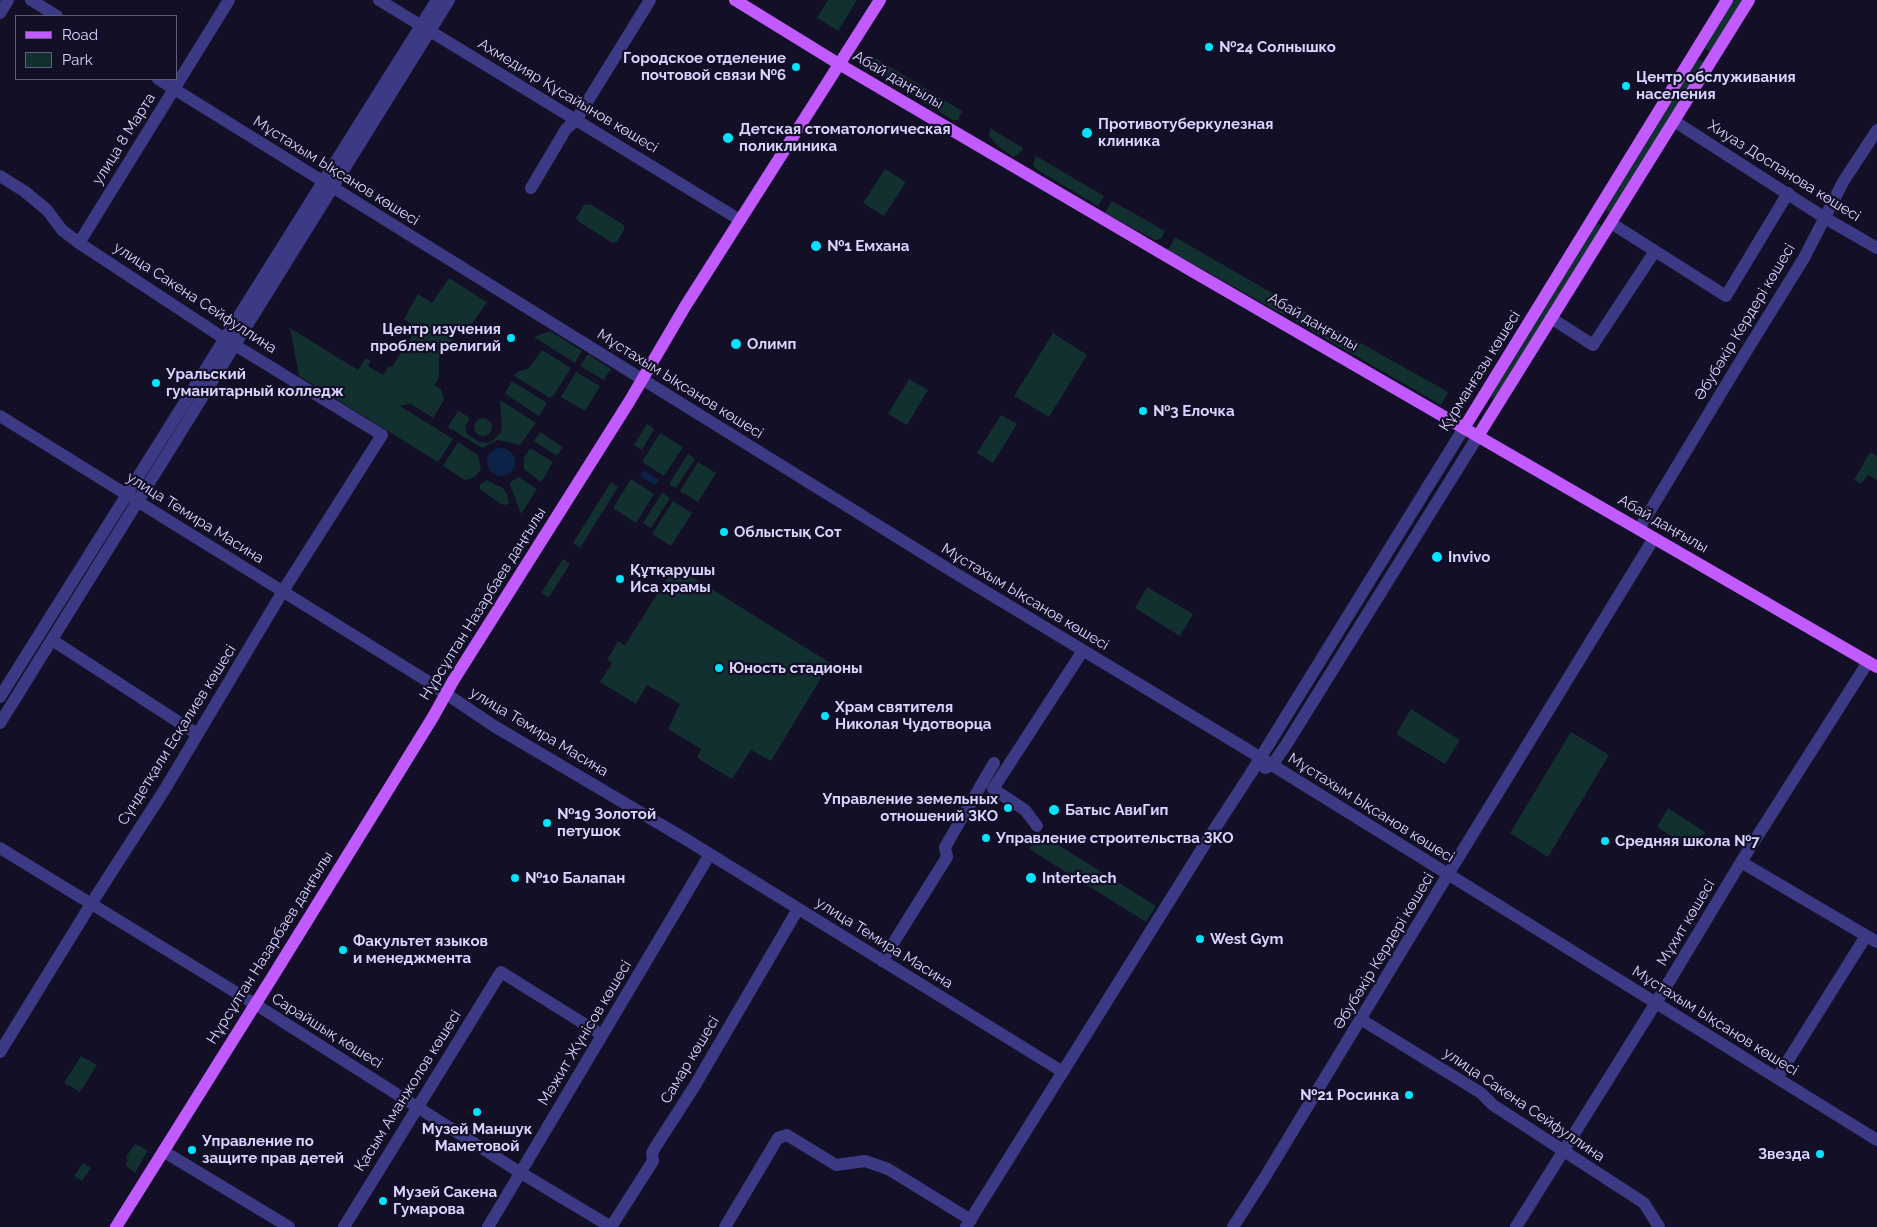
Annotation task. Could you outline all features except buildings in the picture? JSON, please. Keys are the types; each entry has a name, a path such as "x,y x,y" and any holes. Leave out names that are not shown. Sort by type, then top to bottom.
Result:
{"main road":[{"name":"Абай даңғылы","path":"735,0 839,64 1276,320 1873,664"},
{"name":"Нұрсұлтан Назарбаев даңғылы","path":"116,1227 642,380 686,305 880,0"},
{"name":"Құрманғазы көшесі","path":"1464,428 1727,0"},
{"path":"1478,436 1749,0"},
{"path":"1696,50 1712,60"},
{"path":"1596,213 1611,223"}],"street":[{"path":"0,13 8,0"},
{"path":"31,0 55,15"},
{"name":"улица 8 Марта","path":"79,243 229,0"},
{"name":"Ахмедияр Құсайынов көшесі","path":"379,0 740,220"},
{"path":"0,723 52,640 132,499 425,28 437,0"},
{"path":"425,28 449,0"},
{"path":"531,188 566,129 576,120 650,0"},
{"name":"Мұстахым Ықсанов көшесі","path":"160,80 1082,652 1260,758 1877,1140"},
{"name":"Хиуаз Доспанова көшесі","path":"1674,121 1825,218 1877,248"},
{"name":"Әбубәкір Кердері көшесі","path":"1639,529 1804,258 1843,182 1877,130"},
{"name":"улица Сакена Сейфуллина","path":"0,176 24,191 47,210 62,230 79,243 229,341 382,435"},
{"path":"1611,223 1726,296 1788,193"},
{"path":"1552,318 1593,344 1655,251"},
{"name":"улица Темира Масина","path":"0,416 283,591 494,726 710,854 1063,1072"},
{"name":"Құрманғазы көшесі","path":"968,1223 1251,773 1464,428"},
{"name":"Сүндетқали Есқалиев көшесі","path":"0,1052 234,676 283,591 382,435"},
{"path":"1251,773 1272,766 1478,436"},
{"path":"0,696 132,499"},
{"name":"Әбубәкір Кердері көшесі","path":"1233,1227 1362,1020 1448,875 1654,538"},
{"path":"52,640 197,734"},
{"path":"1037,826 1025,810 993,789 1082,652"},
{"name":"Мұхит көшесі","path":"1516,1227 1656,1003 1741,862 1873,664"},
{"path":"882,961 947,857 945,848 994,763"},
{"name":"Сарайшық көшесі","path":"0,848 255,1004 605,1226"},
{"name":"Мәжит Жүнісов көшесі","path":"488,1227 710,854"},
{"path":"1741,862 1872,939 1777,1078"},
{"name":"Самар көшесі","path":"605,1226 653,1161 652,1153 656,1146 694,1087 798,909"},
{"name":"Қасым Аманжолов көшесі","path":"344,1227 501,972 602,1035"},
{"name":"улица Сакена Сейфуллина","path":"1362,1020 1482,1093 1493,1105 1644,1203 1658,1227"},
{"path":"725,1227 778,1138 787,1135 836,1165 865,1161 888,1169 968,1223"},
{"path":"163,1152 288,1227"}],"green space":[{"path":"828,0 857,0 838,31 817,18"},
{"path":"1733,0 1743,0 1711,52 1704,48"},
{"path":"874,57 962,111 958,120 953,120 866,68"},
{"path":"1698,59 1705,63 1610,213 1605,210"},
{"path":"990,128 1023,148 1022,151 1014,157 999,147 989,136"},
{"path":"1036,156 1104,196 1098,206 1036,169 1033,164"},
{"path":"885,169 906,182 884,216 863,203"},
{"path":"1112,201 1165,231 1161,239 1155,240 1105,213"},
{"path":"590,204 624,225 624,230 617,242 613,243 579,222 576,218 584,205"},
{"path":"1597,223 1602,226 1495,400 1490,397"},
{"path":"1175,237 1291,304 1284,315 1168,250"},
{"path":"449,278 487,302 470,327 457,332 439,358 439,378 434,385 441,389 444,400 433,418 411,404 400,406 453,439 438,462 299,376 290,328 358,370 366,358 371,361 368,366 383,375 389,366 392,367 417,328 404,319 418,294 432,303"},
{"path":"1300,309 1448,392 1441,405 1295,321"},
{"path":"550,331 582,351 575,363 534,337"},
{"path":"1053,333 1087,355 1049,417 1014,396"},
{"path":"542,350 571,368 554,395 550,398 514,376 517,372 529,368"},
{"path":"588,354 611,369 604,380 580,366"},
{"path":"576,372 600,386 585,411 561,397"},
{"path":"909,379 928,390 907,425 888,414"},
{"path":"512,381 547,403 539,416 505,394"},
{"path":"500,400 536,423 520,445 498,440 482,448 448,427 458,411 470,418 465,426 467,434 479,442 487,443 492,441 502,428"},
{"path":"1001,415 1017,424 993,463 977,453"},
{"path":"479,418 487,418 492,423 490,434 479,436 474,431 474,423"},
{"path":"647,424 654,429 642,450 634,445"},
{"path":"540,432 563,447 557,456 534,441"},
{"path":"660,433 683,447 664,476 642,462"},
{"path":"458,442 478,455 481,469 475,477 463,479 443,466"},
{"path":"530,448 553,462 541,482 524,469 524,458"},
{"path":"1870,452 1877,456 1877,480 1868,475 1861,484 1854,480"},
{"path":"688,454 695,459 676,488 669,484"},
{"path":"698,462 716,473 698,502 680,491"},
{"path":"518,477 537,489 521,514 510,485"},
{"path":"631,479 654,494 636,523 613,508"},
{"path":"487,480 503,488 509,503 506,505 501,504 480,489 480,484"},
{"path":"611,482 618,487 580,548 573,543"},
{"path":"662,493 670,498 651,528 643,523"},
{"path":"673,501 692,513 671,546 652,534"},
{"path":"563,559 570,564 549,597 541,593"},
{"path":"675,566 830,663 771,761 751,750 732,779 697,758 701,749 668,729 680,704 647,685 636,704 600,682 612,663 607,660 618,641 625,645"},
{"path":"1147,587 1193,614 1180,636 1135,608"},
{"path":"1411,709 1460,740 1445,764 1396,734"},
{"path":"1571,732 1609,755 1548,857 1510,833"},
{"path":"1668,808 1705,832 1693,850 1657,827"},
{"path":"1039,833 1156,906 1146,922 1029,849"},
{"path":"81,1056 97,1065 80,1092 64,1083"},
{"path":"135,1144 148,1150 135,1173 125,1165 128,1161 126,1157"},
{"path":"83,1163 91,1168 82,1181 74,1176"}],"water":[{"path":"501,448 511,452 515,462 511,472 501,476 491,472 487,462 491,452"},
{"path":"643,470 659,480 655,485 640,476"}],"place":[{"name":"№24 Солнышко","path":"1209,47"},
{"name":"Городское отделение почтовой связи №6","path":"796,67"},
{"name":"Центр обслуживания наcеления","path":"1626,86"},
{"name":"Противотуберкулезная клиника","path":"1087,133"},
{"name":"Детская стоматологическая поликлиника","path":"728,138"},
{"name":"№1 Емхана","path":"816,246"},
{"name":"Центр изучения проблем религий","path":"511,338"},
{"name":"Олимп","path":"736,344"},
{"name":"Уральский гуманитарный колледж","path":"156,383"},
{"name":"№3 Елочка","path":"1143,411"},
{"name":"Облыстық Сот","path":"724,532"},
{"name":"Invivo","path":"1437,557"},
{"name":"Құтқарушы Иса храмы","path":"620,579"},
{"name":"Юность стадионы","path":"719,668"},
{"name":"Храм святителя Николая Чудотворца","path":"825,716"},
{"name":"Управление земельных отношений ЗКО","path":"1008,808"},
{"name":"Батыс АвиГип","path":"1054,810"},
{"name":"№19 Золотой петушок","path":"547,823"},
{"name":"Управление строительства ЗКО","path":"986,838"},
{"name":"Средняя школа №7","path":"1605,841"},
{"name":"№10 Балапан","path":"515,878"},
{"name":"Interteach","path":"1031,878"},
{"name":"West Gym","path":"1200,939"},
{"name":"Факультет языков и менеджмента","path":"343,950"},
{"name":"№21 Росинка","path":"1409,1095"},
{"name":"Музей Маншук Маметовой","path":"477,1112"},
{"name":"Управление по защите прав детей","path":"192,1150"},
{"name":"Звезда","path":"1820,1154"},
{"name":"Музей Сакена Гумарова","path":"383,1201"}]}
